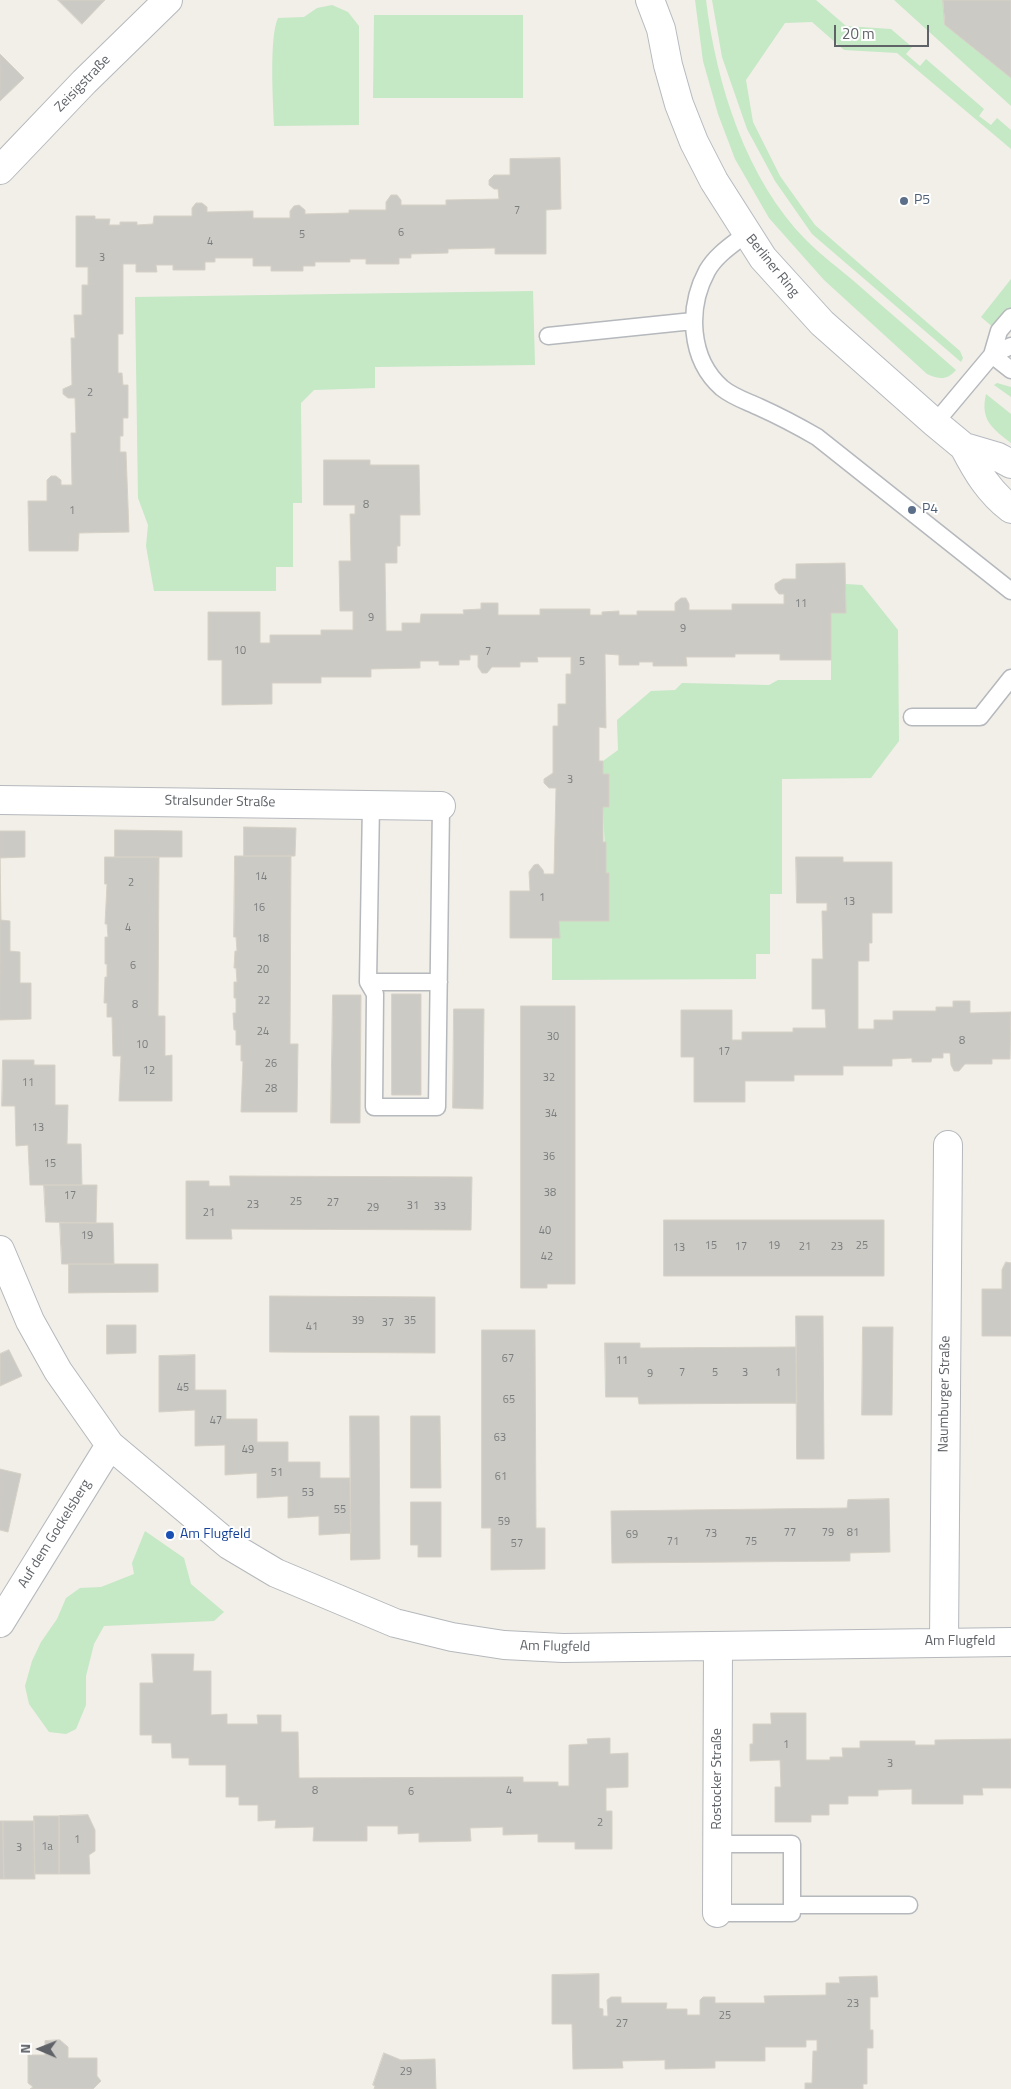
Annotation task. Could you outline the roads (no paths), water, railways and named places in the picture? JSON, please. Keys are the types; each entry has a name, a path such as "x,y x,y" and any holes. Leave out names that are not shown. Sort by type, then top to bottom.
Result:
{"street":[{"name":"Zeisigstraße","path":"0,170 84,82 168,0"},
{"name":"Berliner Ring","path":"650,0 661,29 673,84 694,142 714,182 746,234 772,270 807,309 964,447 992,493 1011,509"},
{"name":"Berliner Ring","path":"661,29 665,0"},
{"name":"Berliner Ring","path":"964,447 998,457 1011,464"},
{"name":"Stralsunder Straße","path":"0,800 440,806"},
{"name":"Naumburger Straße","path":"944,1642 948,1145"},
{"name":"Am Flugfeld","path":"0,1250 30,1321 58,1371 110,1444 230,1545 276,1573 395,1623 452,1637 504,1645 563,1648 1011,1642"},
{"name":"Auf dem Gockelsberg","path":"0,1623 110,1444"},
{"name":"Rostocker Straße","path":"717,1913 718,1646"}],"lane":[{"path":"746,234 722,253 707,271 696,305 693,321 695,336 703,362 711,376 722,388 735,397 796,424 817,437 1011,591"},
{"path":"935,423 992,355 999,331 1011,317"},
{"path":"548,336 693,321"},
{"path":"992,355 1011,346"},
{"path":"992,355 1011,370"},
{"path":"912,717 980,717 1011,678"},
{"path":"371,804 368,982 375,994 374,1107 437,1107 440,806"},
{"path":"368,982 439,982"},
{"path":"717,1913 792,1913 792,1844 718,1844"},
{"path":"792,1905 909,1905"}],"place":[{"name":"P5","path":"904,201"},
{"name":"P4","path":"912,510"},
{"name":"Am Flugfeld","path":"170,1535"}]}
